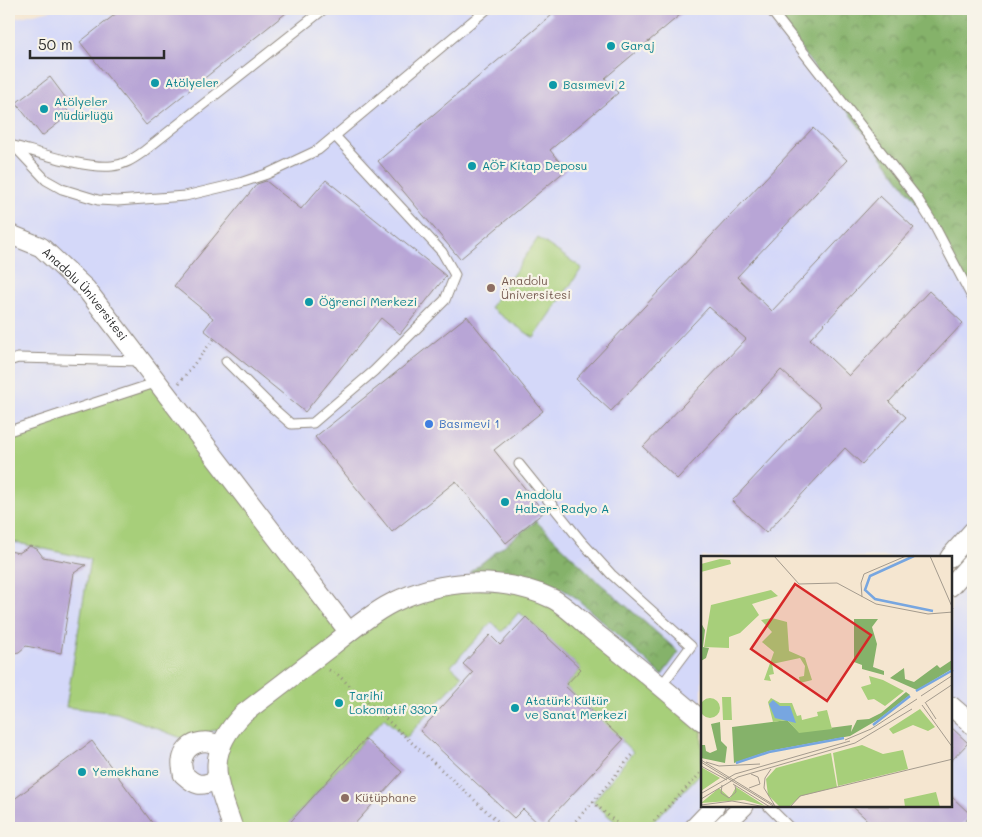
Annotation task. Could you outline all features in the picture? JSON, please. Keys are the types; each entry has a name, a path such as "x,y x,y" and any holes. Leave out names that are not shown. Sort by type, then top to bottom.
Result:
{"street":[{"name":"Anadolu Üniversitesi","path":"9,234 41,247 86,289 349,632"},
{"path":"951,556 973,531"},
{"path":"952,585 973,561"},
{"path":"217,780 204,785 192,783 183,774 182,760 189,748 200,741 215,744 225,737 243,714 349,632 389,604 420,592 459,584 484,583 508,586 532,591 554,600 701,720"},
{"path":"952,707 973,725"},
{"path":"215,744 217,780 233,828"},
{"path":"694,828 714,807"},
{"path":"722,828 743,807"}],"lane":[{"path":"11,146 91,166 124,164 143,152 324,9"},
{"path":"11,146 46,180 62,189 98,200 116,201 185,196 240,184 293,163 318,150 487,9"},
{"path":"770,9 917,198 934,225 973,299"},
{"path":"226,361 274,409 292,424 313,423 374,371 445,300 455,275 442,252 335,136"},
{"path":"9,361 18,358 142,362"},
{"path":"9,431 164,389"},
{"path":"519,464 581,541 611,574 691,646 661,686"},
{"path":"769,807 790,828"}],"path":[{"path":"164,389 214,339"},
{"path":"312,661 338,676 506,828"},
{"path":"569,828 634,752"},
{"path":"647,828 701,773"},
{"path":"593,802 622,828"},
{"path":"544,828 546,826 549,828"}],"shaded area":[{"name":"Anadolu Üniversitesi","path":"56,9 973,9 973,828 9,828 9,16 16,18"}],"green space":[{"path":"770,9 973,9 973,299 934,225"},
{"path":"538,238 582,268 534,338 490,308"},
{"path":"158,382 349,632 435,587 532,591 701,720 701,773 647,828 622,828 593,802 633,752 565,686 581,669 519,612 502,632 492,622 451,666 462,676 406,738 384,718 285,828 233,828 217,780 232,725 184,739 117,713 66,707 90,559 9,541 9,431"},
{"path":"536,521 594,578 679,652 662,675 575,597 562,589 525,576 470,572"}],"building":[{"name":"Atölyeler","path":"122,9 291,9 146,125 80,42"},
{"path":"547,9 687,9 605,78 618,93 550,150 566,170 460,259 378,161 552,15"},
{"name":"Atölyeler Müdürlüğü","path":"50,77 68,101 63,105 70,114 42,136 16,103"},
{"path":"813,128 847,160 737,277 772,311 880,196 914,228 810,339 849,376 929,291 963,323 889,402 906,417 862,464 845,448 766,533 732,501 821,406 781,370 677,479 643,447 746,339 709,307 611,411 576,379"},
{"name":"Öğrenci Merkezi","path":"326,180 446,276 400,334 381,318 305,412 204,330 213,318 174,286 257,184 266,181 301,209"},
{"name":"Basımevi 1","path":"467,316 543,411 494,450 544,512 506,543 456,481 392,532 315,437"},
{"path":"30,546 37,549 43,557 86,565 74,573 61,653 26,646 19,652 9,654 9,551 19,553"},
{"name":"Atatürk Kültür ve Sanat Merkezi","path":"526,617 581,669 565,686 623,740 542,827 523,809 514,818 420,731 473,673 463,664 490,635 500,645"},
{"path":"952,728 968,743 952,760"},
{"name":"Kütüphane","path":"365,739 402,772 351,828 285,828"},
{"name":"Yemekhane","path":"92,741 156,828 9,828 9,803"},
{"path":"952,797 971,815 959,828 876,828 853,807 952,807"}],"place":[{"name":"Garaj","path":"611,46"},
{"name":"Atölyeler","path":"155,83"},
{"name":"Basımevi 2","path":"553,85"},
{"name":"Atölyeler Müdürlüğü","path":"44,109"},
{"name":"AÖF Kitap Deposu","path":"472,166"},
{"name":"Anadolu Üniversitesi","path":"491,288"},
{"name":"Öğrenci Merkezi","path":"309,302"},
{"name":"Basımevi 1","path":"429,424"},
{"name":"Anadolu Haber- Radyo A","path":"505,502"},
{"name":"Tarihi Lokomotif 3307","path":"339,703"},
{"name":"Atatürk Kültür ve Sanat Merkezi","path":"515,708"},
{"name":"Yemekhane","path":"82,772"},
{"name":"Kütüphane","path":"345,798"}]}
